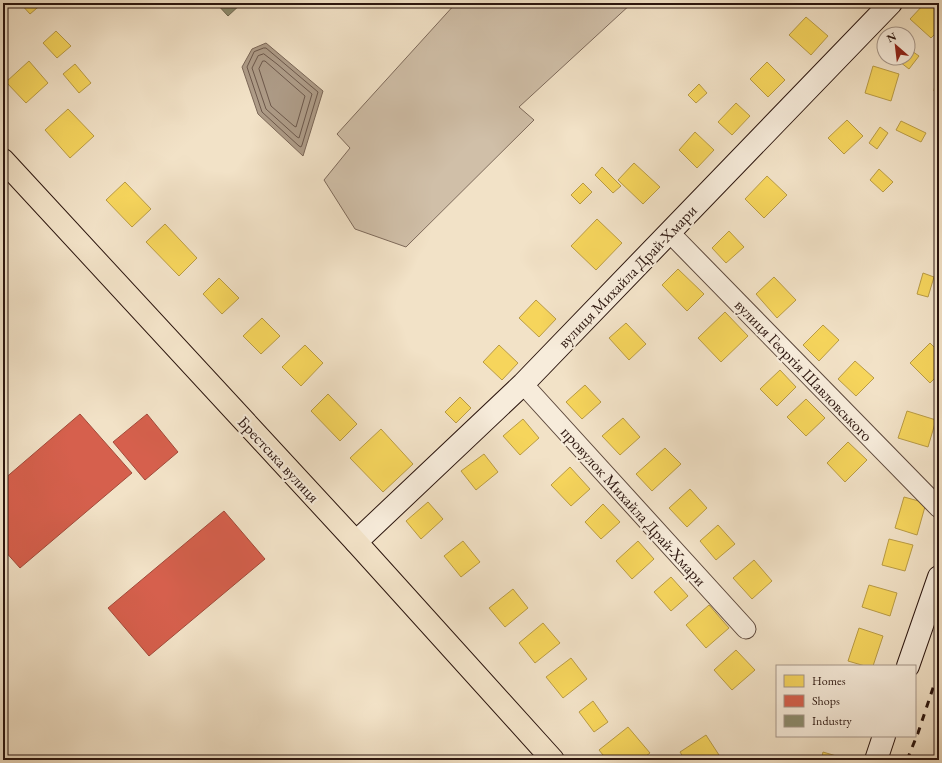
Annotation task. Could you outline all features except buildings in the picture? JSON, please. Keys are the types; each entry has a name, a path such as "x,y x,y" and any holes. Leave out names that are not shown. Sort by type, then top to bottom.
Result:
{"highway":[{"name":"Брестська вулиця","path":"3,160 356,542 553,760"}],"main road":[{"name":"вулиця Михайла Драй-Хмари","path":"356,542 522,384 670,233 891,3"},
{"path":"908,665 939,577"},
{"path":"876,760 884,737"}],"street":[{"name":"вулиця Георгія Шавловського","path":"670,233 939,508"},
{"name":"провулок Михайла Драй-Хмари","path":"522,384 746,629"}],"shaded area":[{"path":"456,3 632,3 519,107 534,120 406,247 355,229 324,180 350,148 337,134"}],"water":[{"path":"266,43 323,91 303,156 258,114 242,67 252,49"}],"railway":[{"path":"907,760 918,733 939,670"}]}
